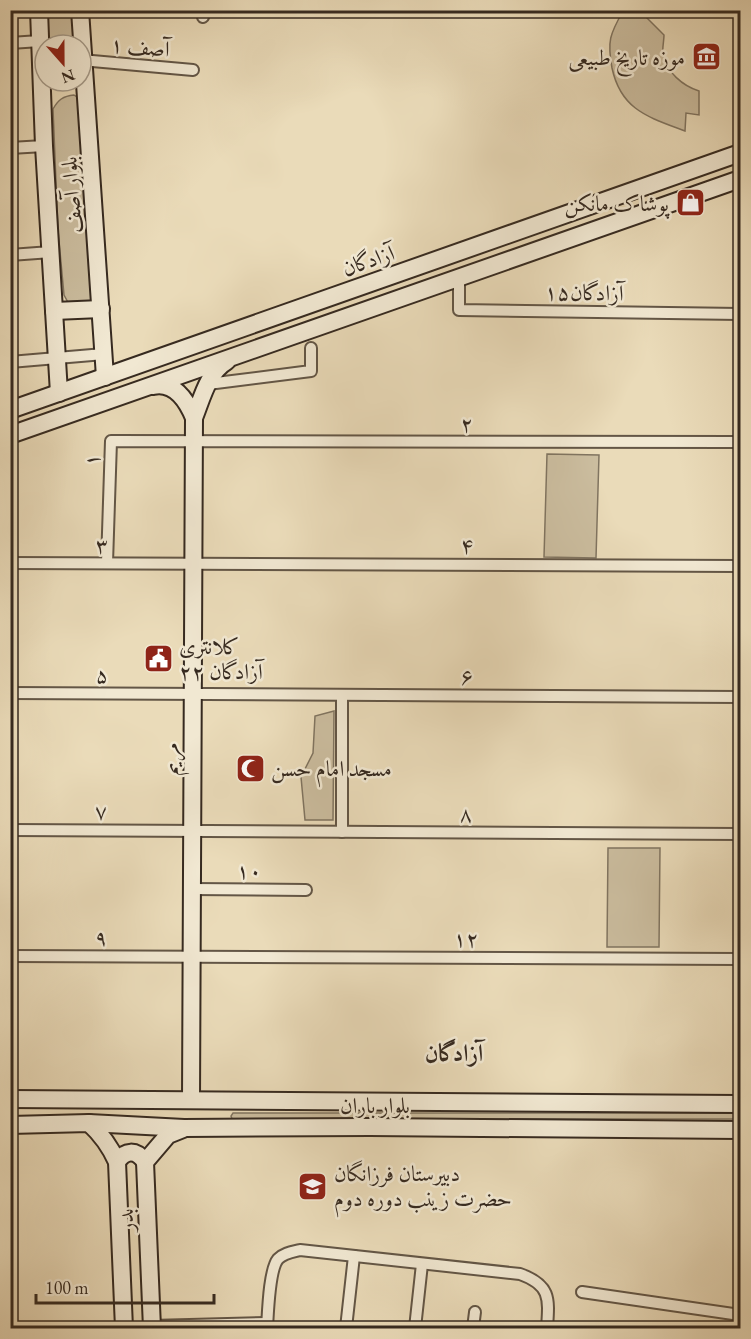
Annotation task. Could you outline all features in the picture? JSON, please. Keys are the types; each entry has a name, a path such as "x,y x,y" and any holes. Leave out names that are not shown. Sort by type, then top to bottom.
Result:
{"street":[{"name":"بلوار آصف","path":"39,10 40,33"},
{"name":"بلوار آصف","path":"80,10 81,33"},
{"path":"10,43 33,41"},
{"name":"۱ آصف","path":"93,61 194,70"},
{"name":"بلوار آصف","path":"43,93 44,146 59,393"},
{"name":"بلوار آصف","path":"85,93 105,377"},
{"path":"10,148 44,146"},
{"name":"آزادگان","path":"10,410 741,153"},
{"name":"آزادگان","path":"10,435 741,179"},
{"path":"564,215 572,238"},
{"path":"10,255 51,252"},
{"name":"آزادگان۱۵","path":"459,278 459,310 741,314"},
{"path":"54,311 101,309"},
{"path":"208,384 311,370 311,348"},
{"path":"10,362 57,360 104,354"},
{"path":"194,418 208,384 222,364 234,356"},
{"path":"147,387 162,384 174,390 187,401 194,418"},
{"name":"مریم","path":"191,1100 194,418"},
{"name":"۱","path":"107,563 111,441 193,443"},
{"name":"۲","path":"193,443 741,442"},
{"name":"۳","path":"10,562 193,564"},
{"name":"۴","path":"193,564 741,566"},
{"name":"۵","path":"10,693 193,694"},
{"name":"۶","path":"193,694 741,697"},
{"path":"342,695 342,832"},
{"name":"۷","path":"10,830 192,831"},
{"name":"۸","path":"192,831 741,834"},
{"name":"۱۰","path":"192,889 306,890"},
{"name":"۹","path":"10,956 192,956"},
{"name":"۱۲","path":"192,956 741,959"},
{"name":"بلوار باران","path":"10,1099 741,1104"},
{"path":"370,1127 371,1101"},
{"name":"بلوار باران","path":"10,1125 89,1123 184,1128 741,1130"},
{"name":"بدر","path":"89,1123 111,1147 117,1162 124,1329"},
{"path":"117,1162 122,1155 131,1151 140,1154 145,1162 168,1135 184,1128"},
{"name":"بدر","path":"145,1162 152,1327"},
{"path":"152,1327 267,1326 273,1271 277,1260 286,1253 300,1250 520,1274 534,1279 544,1290 549,1303 547,1329"},
{"path":"346,1329 354,1256"},
{"path":"415,1329 422,1264"},
{"path":"582,1292 741,1315"},
{"path":"473,1329 475,1312"}],"shaded area":[{"path":"639,10 664,35 663,54 671,72 681,82 699,91 699,115 686,113 685,131 638,110 629,103 616,82 610,51 612,32 623,11"},
{"path":"45,11 77,11 77,33 48,33"},
{"path":"74,95 80,99 96,289 90,305 70,306 64,295 58,230 53,109 61,99"},
{"path":"547,454 599,455 596,558 544,557"},
{"path":"334,711 333,820 305,820 301,777 313,753 315,716"},
{"path":"608,848 660,848 659,947 607,947"},
{"path":"233,1113 740,1113 740,1119 232,1119"}],"place":[{"name":"موزه تاریخ طبیعی","path":"706,57"},
{"name":"پوشاک مانکن","path":"690,203"},
{"name":"کلانتری ۲۲ آزادگان","path":"158,659"},
{"name":"مسجد امام حسن","path":"250,768"},
{"name":"دبیرستان فرزانگان حضرت زینب دوره دوم","path":"313,1186"}],"district":[{"name":"آزادگان","path":"454,1053"}]}
